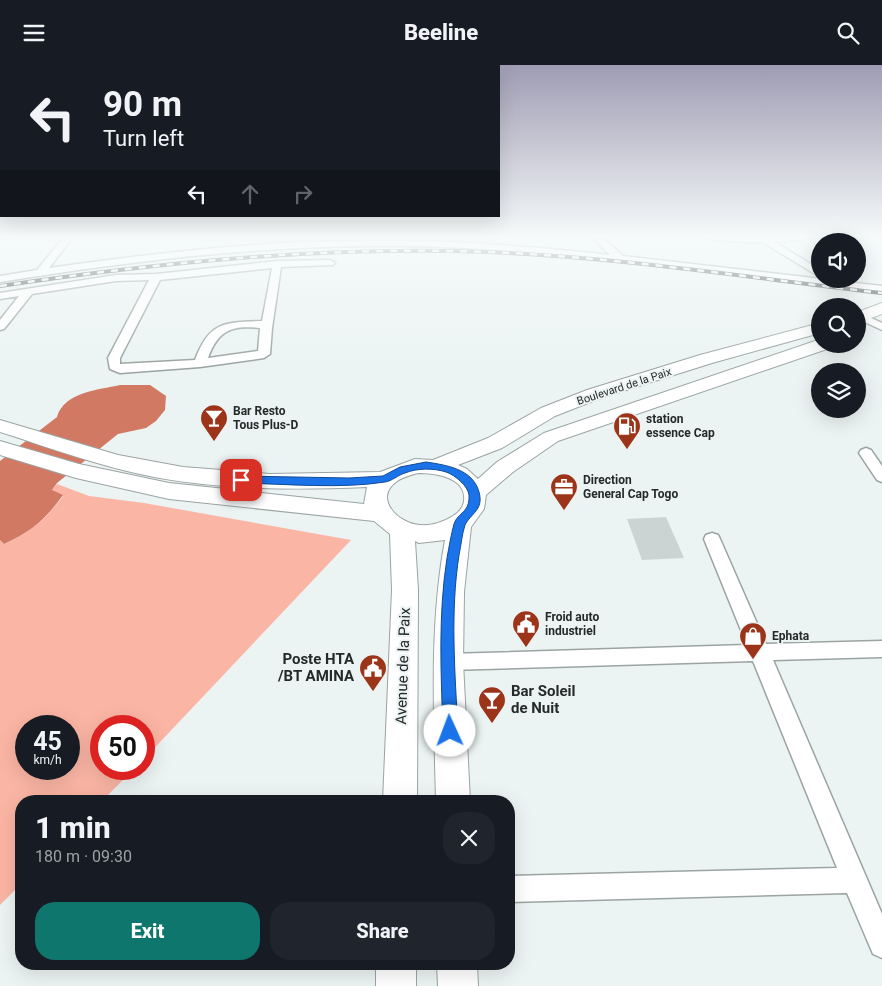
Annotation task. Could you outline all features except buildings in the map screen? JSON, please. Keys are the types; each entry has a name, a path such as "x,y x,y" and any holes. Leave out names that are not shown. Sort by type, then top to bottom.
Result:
{"main road":[{"path":"866,318 882,308"},
{"path":"866,323 881,325"},
{"name":"Boulevard de la Paix","path":"437,467 495,443 558,408 594,394 706,359 811,330"},
{"name":"Boulevard de la Paix","path":"474,494 504,467 551,437 811,348"},
{"path":"706,359 730,376"},
{"path":"0,426 152,469 195,476 236,479 349,481 385,479 404,469 420,466 437,467 457,473 466,479 475,500 471,513 460,523 450,528 427,533 402,530 392,526 378,513 375,504 375,495 385,479"},
{"path":"0,448 57,466 130,484 210,496 378,513"},
{"path":"453,795 448,661 449,591 460,523"},
{"name":"Avenue de la Paix","path":"400,795 406,590 402,530"},
{"path":"396,970 396,986"},
{"path":"457,970 458,986"}],"street":[{"path":"0,296 99,280"},
{"path":"155,280 114,358 114,366 120,369 200,363 264,354 274,280"},
{"path":"866,286 882,289"},
{"path":"0,327 28,292"},
{"path":"200,363 214,334 236,326 267,324"},
{"path":"866,453 882,477"},
{"path":"712,539 882,945"},
{"path":"448,661 882,649"},
{"path":"515,889 854,880"}],"shaded area":[{"path":"120,385 150,385 166,396 165,410 156,421 146,428 118,434 57,483 52,490 63,495 50,511 37,524 4,544 0,540 0,461 57,417 61,409 74,397 83,393"},
{"path":"57,484 89,496 144,503 351,540 155,747 155,715 90,715 90,780 123,780 108,795 15,795 15,890 0,905 0,540 4,544 14,539 30,529 50,512 63,496 52,490"}],"railway":[{"path":"0,286 41,280"},
{"path":"775,280 882,293"}],"place":[{"name":"Bar Resto Tous Plus-D","path":"214,442"},
{"name":"station essence Cap","path":"627,450"},
{"name":"Direction General Cap Togo","path":"564,511"},
{"name":"Froid auto industriel","path":"526,648"},
{"name":"Ephata","path":"753,660"},
{"name":"Poste HTA /BT AMINA","path":"373,692"},
{"name":"Bar Soleil de Nuit","path":"492,724"}],"route":[{"path":"241,480 349,481 385,479 404,469 426,466 448,469 466,479 471,486 475,500 471,513 460,523 449,591 450,731"}]}
